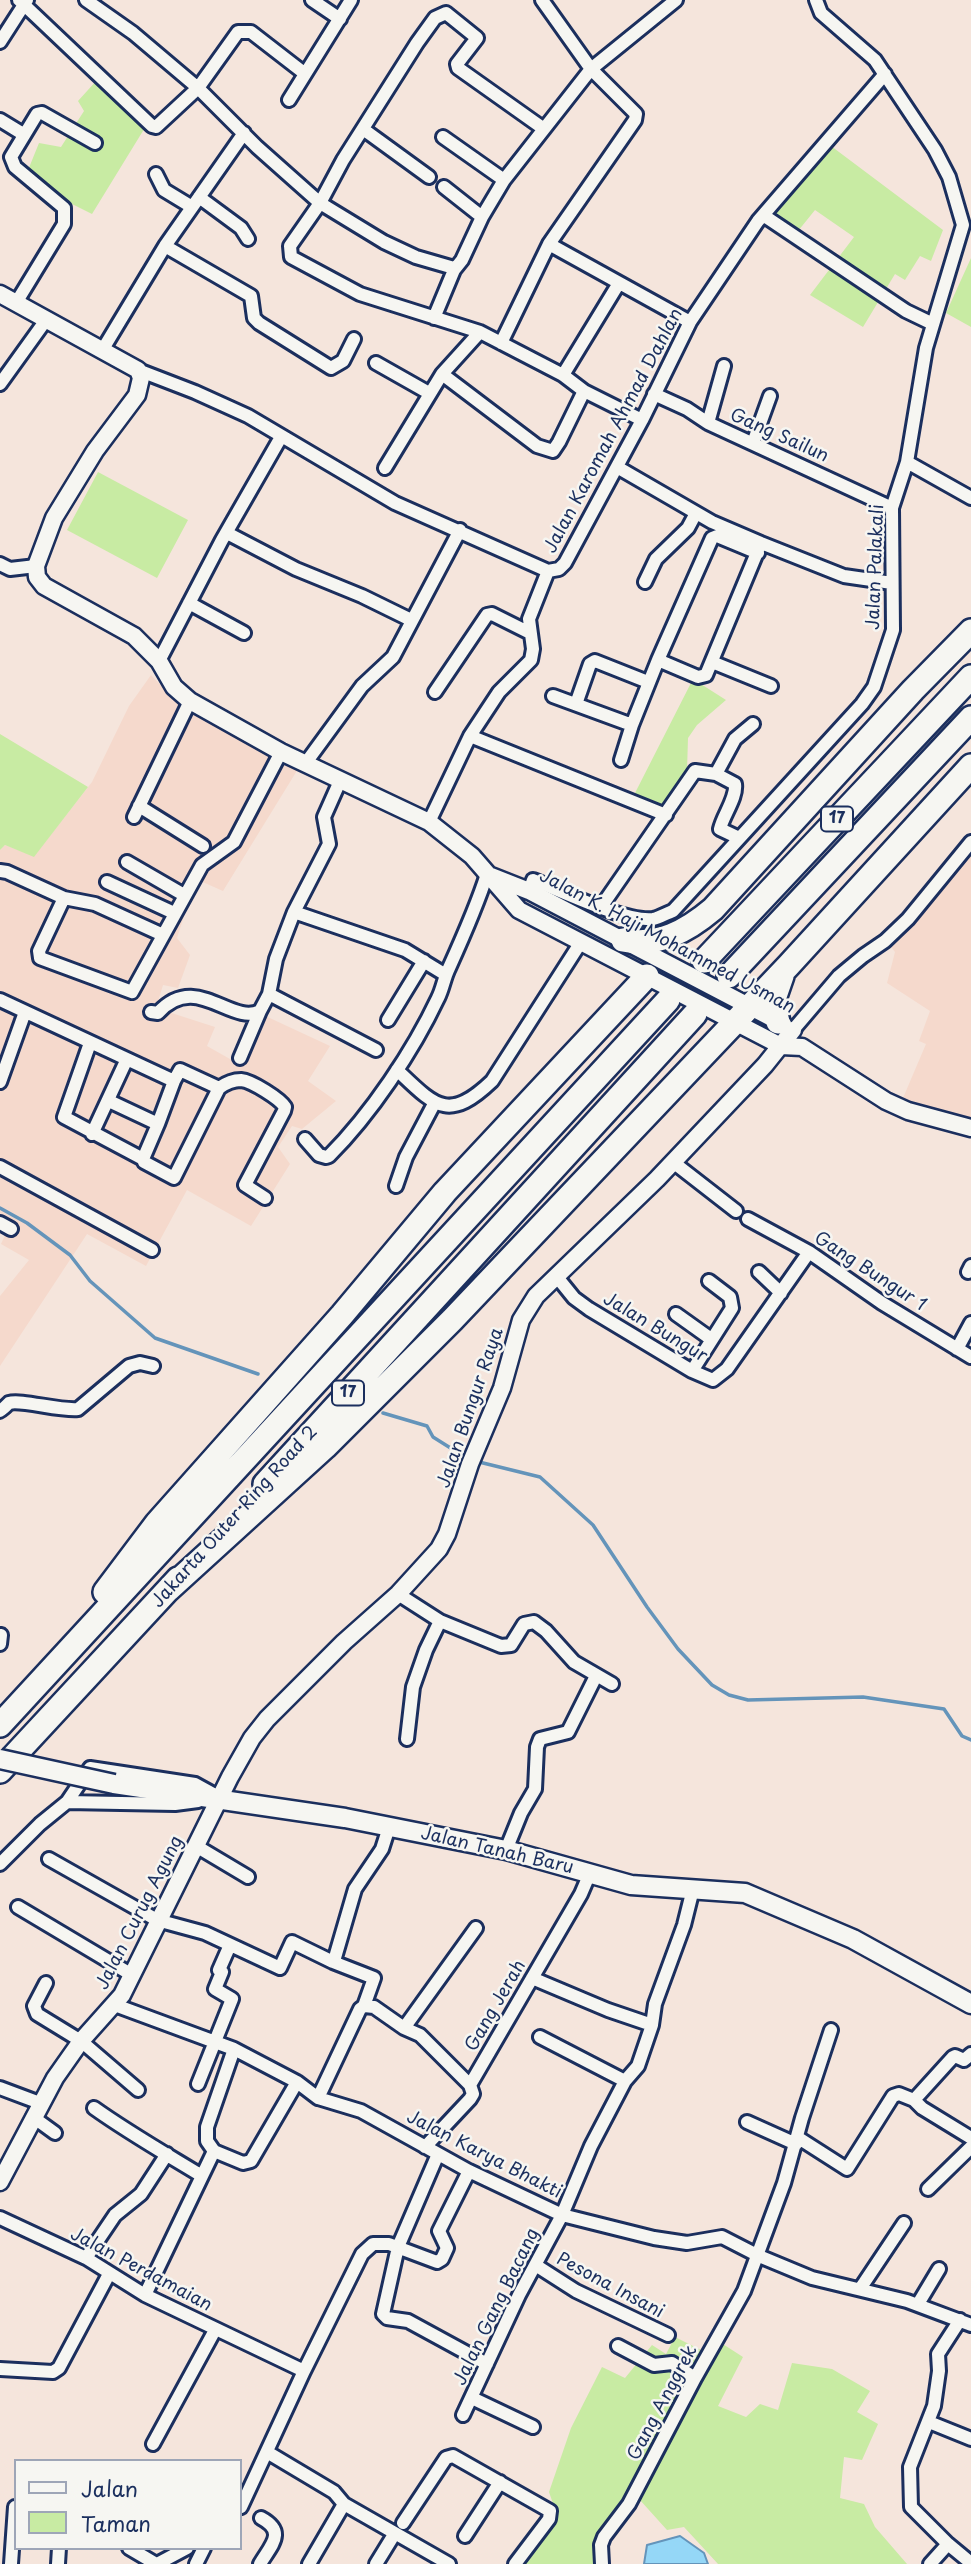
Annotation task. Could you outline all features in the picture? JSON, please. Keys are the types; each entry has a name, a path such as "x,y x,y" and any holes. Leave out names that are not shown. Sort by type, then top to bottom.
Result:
{"highway":[{"path":"623,940 653,942 673,936 713,909 913,690 971,631"},
{"name":"17","path":"704,961 971,677"},
{"name":"17","path":"729,976 971,718"},
{"path":"167,1590 325,1447 452,1320 789,965 971,766"},
{"path":"786,1026 773,1002 778,983 789,965"},
{"path":"23,1700 157,1523 342,1315 444,1192 647,976"},
{"name":"Jakarta Outer Ring Road 2","path":"0,1725 668,1000"},
{"name":"Jakarta Outer Ring Road 2","path":"0,1771 695,1014"}],"main road":[{"name":"Jalan Tanah Baru","path":"0,1759 114,1784 219,1798 507,1848 631,1885 731,1891 754,1897 853,1939 971,2004"}],"street":[{"path":"86,0 133,33 198,88 320,203 384,242 416,257 454,268"},
{"path":"312,0 340,19"},
{"path":"289,100 351,0"},
{"path":"500,343 549,244 635,120 636,114 591,69 542,0"},
{"path":"434,318 454,268 462,260 482,217 504,180 591,69 676,0"},
{"name":"Jalan Palakali","path":"529,891 533,880 601,907 640,918 655,919 673,911 862,704 874,687 893,630 892,508 908,462 926,348 967,221 935,150 885,74 875,60 821,13 816,0"},
{"path":"0,42 23,1 78,59 152,126 159,126 198,88 236,34 244,30 251,32 304,73"},
{"path":"544,129 458,68 457,64 477,38 446,13 435,18 363,128 320,203 290,246 291,257 360,294 480,332 563,375 584,391 642,420"},
{"name":"Jalan Karomah Ahmad Dahlan","path":"138,370 195,391 247,416 395,503 548,571 559,569 565,563 642,420 690,322 763,215 885,74"},
{"path":"0,564 10,569 36,566 54,518 95,451 137,395 141,378 138,370 103,349 4,298 64,224 64,208 15,167 11,157 23,134 37,114 42,113 95,143"},
{"path":"0,120 23,134"},
{"path":"363,128 429,177"},
{"path":"103,349 165,246 244,133"},
{"path":"443,137 504,180"},
{"path":"156,174 164,190 195,202 242,228 248,239"},
{"path":"444,187 482,217"},
{"path":"763,215 906,311 933,324"},
{"path":"549,244 690,322"},
{"path":"165,246 251,296 254,318 259,323 331,368 343,361 354,340"},
{"path":"563,375 619,283"},
{"path":"0,384 46,320"},
{"path":"385,468 442,374 480,332"},
{"path":"376,363 429,393"},
{"path":"708,424 724,366"},
{"path":"442,374 537,446 553,451 584,391"},
{"name":"Gang Sailun","path":"654,394 687,408 708,424 892,508"},
{"path":"753,443 770,396"},
{"path":"159,661 281,437"},
{"path":"908,462 971,498"},
{"path":"617,467 760,548"},
{"path":"645,582 656,559 688,528 696,513"},
{"path":"305,764 362,686 393,657 460,530"},
{"path":"227,533 296,569 411,620"},
{"path":"621,760 648,682 712,538 760,548 844,576 892,583"},
{"path":"658,660 698,677 706,675 760,548"},
{"name":"Jalan K. Haji Mohammed Usman","path":"36,566 37,577 44,586 134,636 159,661 174,687 190,701 281,752 429,822 472,856 519,910 647,976 742,1014 786,1026 802,1047"},
{"path":"429,822 470,736 499,692 531,660 533,649 529,619 548,571"},
{"path":"189,603 244,633"},
{"path":"435,692 487,615 492,614 530,633"},
{"path":"576,704 590,664 595,662 648,682"},
{"path":"712,662 771,686"},
{"path":"552,696 632,725"},
{"path":"190,701 137,812 203,846"},
{"path":"716,774 736,739 754,724"},
{"path":"470,736 666,816"},
{"path":"64,898 39,951 40,958 129,992 135,988 202,865 234,842 281,752"},
{"path":"601,907 695,771 716,774 736,787 720,830 739,838"},
{"path":"240,1058 269,994 276,959 294,912 329,844 324,817 340,781"},
{"path":"786,1026 839,975 902,925 971,842"},
{"path":"127,862 184,895"},
{"path":"0,871 64,898 94,904 163,935"},
{"path":"305,1139 319,1154 329,1156 363,1117 397,1070 439,997 487,874"},
{"name":"Jalan K. Haji Mohammed Usman","path":"487,874 529,891 623,940 742,1014"},
{"path":"107,882 174,913"},
{"path":"519,910 529,891"},
{"path":"294,912 405,950 446,975"},
{"path":"397,1070 424,1095 451,1107 475,1097 492,1081 581,942"},
{"path":"388,1020 424,961"},
{"path":"269,994 376,1050"},
{"path":"151,1012 158,1013 168,1002 180,997 196,998 248,1015 260,1011"},
{"path":"0,1000 174,1081"},
{"path":"0,1082 25,1013"},
{"path":"742,1014 781,1046 802,1047 887,1101 908,1111 971,1128"},
{"name":"Jalan Bungur Raya","path":"219,1798 233,1770 268,1719 344,1642 398,1594 439,1549 447,1534 472,1458 502,1388 521,1320 536,1296 712,1123 781,1046 786,1026"},
{"path":"90,1043 64,1114 65,1119 143,1159 147,1165 171,1178 177,1176 219,1088 227,1083 244,1081 284,1104 284,1111 246,1182 248,1189 265,1198"},
{"path":"92,1134 126,1060"},
{"path":"143,1159 178,1071 182,1070 219,1088"},
{"path":"109,1101 158,1124"},
{"path":"396,1186 406,1157 435,1101"},
{"path":"673,1162 736,1211"},
{"path":"0,1167 152,1250"},
{"name":"Gang Bungur 1","path":"748,1219 809,1252 882,1303 971,1357"},
{"name":"Jalan Bungur","path":"557,1277 574,1297 589,1309 709,1380 719,1377 809,1252"},
{"path":"759,1272 781,1293"},
{"path":"692,1371 732,1308 730,1297 709,1281"},
{"path":"676,1314 711,1339"},
{"path":"957,1349 971,1323"},
{"path":"0,1411 9,1404 20,1402 54,1409 78,1409 129,1366 140,1363 153,1366"},
{"path":"398,1594 440,1621 505,1647 511,1646 524,1624 534,1622 546,1631 574,1662 612,1684"},
{"path":"407,1739 413,1687 440,1621"},
{"path":"507,1848 512,1832 535,1789 540,1739 568,1732 596,1676"},
{"path":"0,1864 40,1824 67,1802 90,1768 195,1784 219,1798"},
{"path":"67,1802 174,1804 219,1798"},
{"name":"Jalan Curug Agung","path":"0,2182 37,2110 81,2041 114,2005 132,1975 219,1798"},
{"path":"334,1961 352,1897 360,1879 382,1849 389,1827"},
{"path":"196,1846 248,1877"},
{"path":"50,1859 157,1920 205,1933 280,1968 292,1942 374,1978 364,2006 360,2009 318,2098"},
{"name":"Gang Jerah","path":"425,2147 468,2103 472,2094 470,2085 581,1894 590,1873"},
{"name":"Jalan Gang Bacang","path":"463,2415 519,2295 537,2266 562,2215 591,2146 625,2081 638,2066 652,2025 655,2004 675,1954 693,1889"},
{"path":"18,1907 132,1975"},
{"path":"404,2028 476,1928"},
{"path":"198,2084 232,1999 231,1996 215,1990 222,1972 219,1970 230,1945"},
{"path":"532,1978 652,2025"},
{"path":"46,1983 34,2006 37,2014 81,2041 138,2090"},
{"name":"Jalan Karya Bhakti","path":"114,2005 234,2049 296,2082 318,2098 361,2111 469,2171 562,2215 654,2238 687,2242 722,2237 812,2278 918,2304 965,2322"},
{"path":"364,2006 374,2007 404,2028 420,2035 470,2085"},
{"name":"Gang Anggrek","path":"602,2564 601,2545 604,2537 629,2504 744,2291 759,2256 831,2030"},
{"path":"540,2036 625,2081"},
{"path":"234,2049 207,2127 206,2141 214,2151 243,2163 251,2161 296,2082"},
{"path":"914,2100 953,2057 964,2060 971,2054"},
{"path":"0,2088 37,2110 55,2133"},
{"path":"747,2122 796,2141 847,2169 893,2096 899,2094 914,2100 922,2108 971,2138"},
{"path":"94,2108 202,2176"},
{"path":"928,2189 971,2147"},
{"path":"145,2295 214,2151"},
{"path":"86,2258 115,2215 141,2194 167,2154"},
{"path":"438,2154 398,2247 383,2314 387,2318 408,2321 487,2364"},
{"path":"242,2505 304,2371 366,2249 373,2244 383,2244 437,2262 442,2259 447,2248 439,2231 469,2171"},
{"name":"Jalan Perdamaian","path":"0,2218 86,2258 145,2295 304,2371"},
{"path":"860,2289 904,2222"},
{"name":"Pesona Insani","path":"537,2266 576,2291 668,2335"},
{"path":"918,2304 939,2269"},
{"path":"0,2369 52,2372 60,2368 109,2274"},
{"path":"965,2322 938,2354 939,2371 929,2422 910,2467 911,2507 971,2563"},
{"path":"153,2444 215,2330"},
{"path":"618,2346 654,2365 676,2365 695,2378"},
{"path":"472,2398 533,2427"},
{"path":"929,2422 971,2439"},
{"path":"267,2452 334,2492 344,2504 399,2528 447,2564"},
{"path":"376,2564 448,2456 453,2456 550,2511 549,2519 515,2564"},
{"path":"465,2536 500,2482"},
{"path":"309,2564 344,2504"},
{"path":"260,2564 276,2531 275,2526 261,2518"},
{"path":"11,2564 14,2521"},
{"path":"930,2564 948,2544"},
{"path":"135,2554 156,2564 183,2550"}],"shaded area":[{"path":"151,675 176,701 298,769 223,891 196,879 177,938 190,955 178,988 163,985 156,1008 215,1027 207,1046 237,1063 259,1013 330,1046 308,1081 336,1101 302,1129 292,1126 278,1147 290,1164 251,1226 187,1190 146,1266 87,1234 0,1366 0,1296 29,1260 1,1244 10,1224 0,1216 0,850 5,845 34,856 92,782 129,706"},
{"path":"971,842 971,1121 903,1098 926,1044 919,1041 930,1011 887,983 895,952 888,943"}],"green space":[{"path":"97,80 146,126 92,214 24,180 39,143 61,147 84,111 78,101"},
{"path":"823,140 943,230 931,261 920,256 905,280 895,274 863,327 810,295 854,237 815,210 794,236 759,210"},
{"path":"971,258 971,327 946,313"},
{"path":"98,472 188,520 157,578 67,530"},
{"path":"693,679 726,700 697,725 688,738 687,771 667,808 634,795"},
{"path":"0,734 88,787 34,857 5,845 0,850"},
{"path":"675,2337 707,2353 715,2339 743,2357 718,2406 746,2417 760,2404 778,2410 792,2363 832,2369 870,2391 857,2412 878,2424 862,2460 844,2457 840,2498 864,2504 875,2527 907,2564 718,2564 684,2527 667,2530 630,2489 597,2537 596,2564 525,2564 558,2518 549,2492 571,2428 602,2367 625,2378 652,2345 666,2354"}],"water":[{"path":"680,2536 704,2553 708,2564 644,2564 647,2545"}],"waterway":[{"path":"0,1208 27,1223 70,1255 90,1281 155,1338 258,1374"},
{"path":"383,1413 427,1426 433,1437 468,1459"},
{"path":"475,1461 540,1477 593,1525 678,1649 712,1685 729,1695 748,1700 863,1697 944,1709 962,1736 971,1740"}]}
